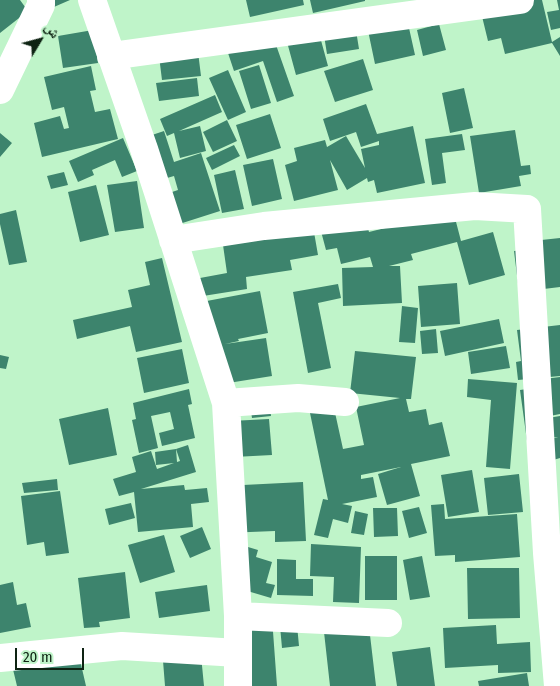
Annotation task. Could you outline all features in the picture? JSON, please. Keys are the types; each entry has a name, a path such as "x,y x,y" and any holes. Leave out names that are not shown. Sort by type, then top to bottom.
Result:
{"street":[{"path":"1,86 41,5 41,0"},
{"path":"92,0 144,149 226,403 238,616 238,686"},
{"path":"111,56 520,0"},
{"path":"173,240 264,226 476,206 527,208 547,544 558,686"},
{"path":"226,403 298,398 344,402"},
{"path":"238,616 388,623"},
{"path":"0,658 122,646 238,653"}],"building":[{"path":"0,0 20,0 28,11 0,33"},
{"path":"43,0 70,0 47,10"},
{"path":"246,0 303,0 304,5 250,17"},
{"path":"310,0 365,0 365,1 313,13"},
{"path":"496,0 542,0 552,42 560,37 560,56 552,43 505,54 501,38 488,41 479,4"},
{"path":"557,0 560,0 560,28 551,30 547,12 559,10"},
{"path":"354,18 359,49 327,54 322,23"},
{"path":"407,19 415,55 375,64 366,21"},
{"path":"316,22 328,66 296,75 284,31"},
{"path":"439,24 446,50 423,56 417,30"},
{"path":"269,25 294,96 277,102 263,61 234,71 224,41"},
{"path":"93,30 98,63 63,68 58,36"},
{"path":"197,44 201,76 162,80 158,48"},
{"path":"363,59 373,90 335,102 324,71"},
{"path":"259,65 271,103 251,109 239,71"},
{"path":"91,66 96,90 90,91 95,112 110,109 118,139 42,157 34,123 60,116 64,129 69,128 64,107 52,110 44,77"},
{"path":"228,70 246,112 228,120 209,78"},
{"path":"197,78 199,96 159,101 156,83"},
{"path":"464,88 473,128 450,133 442,93"},
{"path":"215,95 222,112 179,131 200,126 206,151 180,158 174,133 167,136 160,119"},
{"path":"366,104 377,134 413,126 425,183 377,193 374,180 368,182 367,178 347,190 330,160 338,190 294,201 285,165 297,161 294,148 325,140 327,147 346,136 365,168 361,149 379,145 379,141 361,147 356,132 330,141 323,119"},
{"path":"270,114 281,148 247,159 236,125"},
{"path":"227,120 237,141 213,152 203,132"},
{"path":"515,130 521,166 530,165 531,174 519,176 521,186 479,193 470,136"},
{"path":"164,131 174,162 201,153 220,211 173,226 163,195 178,190 174,176 160,180 146,137"},
{"path":"0,133 12,143 0,157"},
{"path":"462,134 465,150 442,153 446,183 432,185 425,139"},
{"path":"123,138 137,171 122,177 115,160 92,170 94,175 78,182 69,161"},
{"path":"234,145 240,156 212,170 206,158"},
{"path":"273,159 282,199 252,206 243,165"},
{"path":"235,170 244,209 222,213 214,175"},
{"path":"64,172 68,185 51,189 47,176"},
{"path":"137,181 144,228 115,232 107,185"},
{"path":"96,185 109,235 80,242 68,192"},
{"path":"449,195 461,241 493,232 505,275 469,285 457,242 411,254 413,260 389,266 400,266 402,303 343,306 342,268 373,267 370,257 341,264 337,248 326,250 318,220 363,209 369,232 409,222 405,206"},
{"path":"16,210 27,262 9,265 0,224 0,214"},
{"path":"311,215 318,255 290,260 292,270 246,277 247,289 203,296 200,278 227,273 223,245"},
{"path":"560,238 560,287 519,292 514,251 533,249 532,241"},
{"path":"162,258 182,342 136,352 130,326 77,339 73,320 132,307 128,290 150,285 145,262"},
{"path":"457,283 460,324 421,327 418,286"},
{"path":"338,284 341,298 318,303 331,368 308,373 293,292"},
{"path":"260,291 268,333 238,339 239,341 225,344 266,338 272,376 222,384 196,303"},
{"path":"402,306 418,308 415,343 399,342"},
{"path":"499,319 504,343 445,356 440,331"},
{"path":"560,325 560,376 518,380 516,362 521,361 517,330"},
{"path":"436,329 438,353 422,354 420,331"},
{"path":"506,346 510,368 471,374 468,352"},
{"path":"182,349 189,383 144,393 137,358"},
{"path":"355,351 416,357 411,399 406,399 409,412 426,409 429,425 442,422 450,456 411,464 420,496 387,505 378,474 401,467 361,475 361,479 373,477 377,497 342,504 352,506 348,523 333,519 328,538 314,535 323,499 328,500 310,413 334,408 343,449 364,445 356,407 400,398 350,393"},
{"path":"0,355 9,357 6,369 0,368"},
{"path":"560,377 560,414 550,416 544,379"},
{"path":"468,379 517,383 510,469 486,467 491,400 467,397"},
{"path":"534,388 548,418 560,416 560,458 533,466 527,446 558,437 527,441 520,390"},
{"path":"189,389 192,404 188,405 195,438 162,446 159,433 174,429 170,412 151,416 158,448 139,453 132,420 136,419 133,403"},
{"path":"269,397 271,416 252,418 249,399"},
{"path":"108,408 117,455 69,465 59,419"},
{"path":"269,419 272,455 234,457 231,421"},
{"path":"188,445 196,472 141,489 184,485 185,490 207,488 209,502 191,504 193,527 138,532 134,492 119,496 113,479 136,472 132,457 151,451 157,469 174,463 156,465 155,452","holes":["176,449 180,461 177,462"]},
{"path":"472,470 479,512 448,517 441,475"},
{"path":"519,474 523,512 488,515 484,478"},
{"path":"57,479 58,490 24,493 22,483"},
{"path":"303,482 306,541 275,542 275,531 225,533 223,486"},
{"path":"60,491 69,553 46,556 44,542 27,545 21,496"},
{"path":"131,503 135,518 109,525 105,509"},
{"path":"444,504 445,519 517,514 520,557 455,562 455,555 435,556 431,505"},
{"path":"419,507 427,533 409,538 402,511"},
{"path":"373,508 397,508 398,536 374,537"},
{"path":"355,511 368,514 364,535 351,533"},
{"path":"202,527 211,549 190,558 180,536"},
{"path":"164,535 175,572 140,583 128,545"},
{"path":"228,541 258,550 256,557 272,562 266,583 275,585 271,598 244,590"},
{"path":"311,544 361,547 359,603 333,602 334,577 310,576"},
{"path":"365,556 397,556 397,600 365,600"},
{"path":"422,556 430,597 410,600 403,560"},
{"path":"277,559 296,560 296,579 313,579 313,596 277,595"},
{"path":"467,568 519,568 520,618 468,619"},
{"path":"125,572 130,618 99,622 100,627 84,628 78,578"},
{"path":"13,582 17,605 26,603 31,627 0,633 0,585"},
{"path":"207,585 210,611 159,618 155,592"},
{"path":"272,618 277,686 232,686 232,621"},
{"path":"368,618 376,686 330,686 323,623"},
{"path":"297,625 299,646 282,648 280,626"},
{"path":"496,625 497,644 530,642 531,672 498,673 498,665 445,668 443,628"},
{"path":"200,645 204,686 165,686 162,648"},
{"path":"77,647 86,686 17,686 10,657 23,654 27,670 49,664"},
{"path":"430,647 435,686 397,686 392,652"},
{"path":"527,673 529,686 479,686 478,681"}]}
